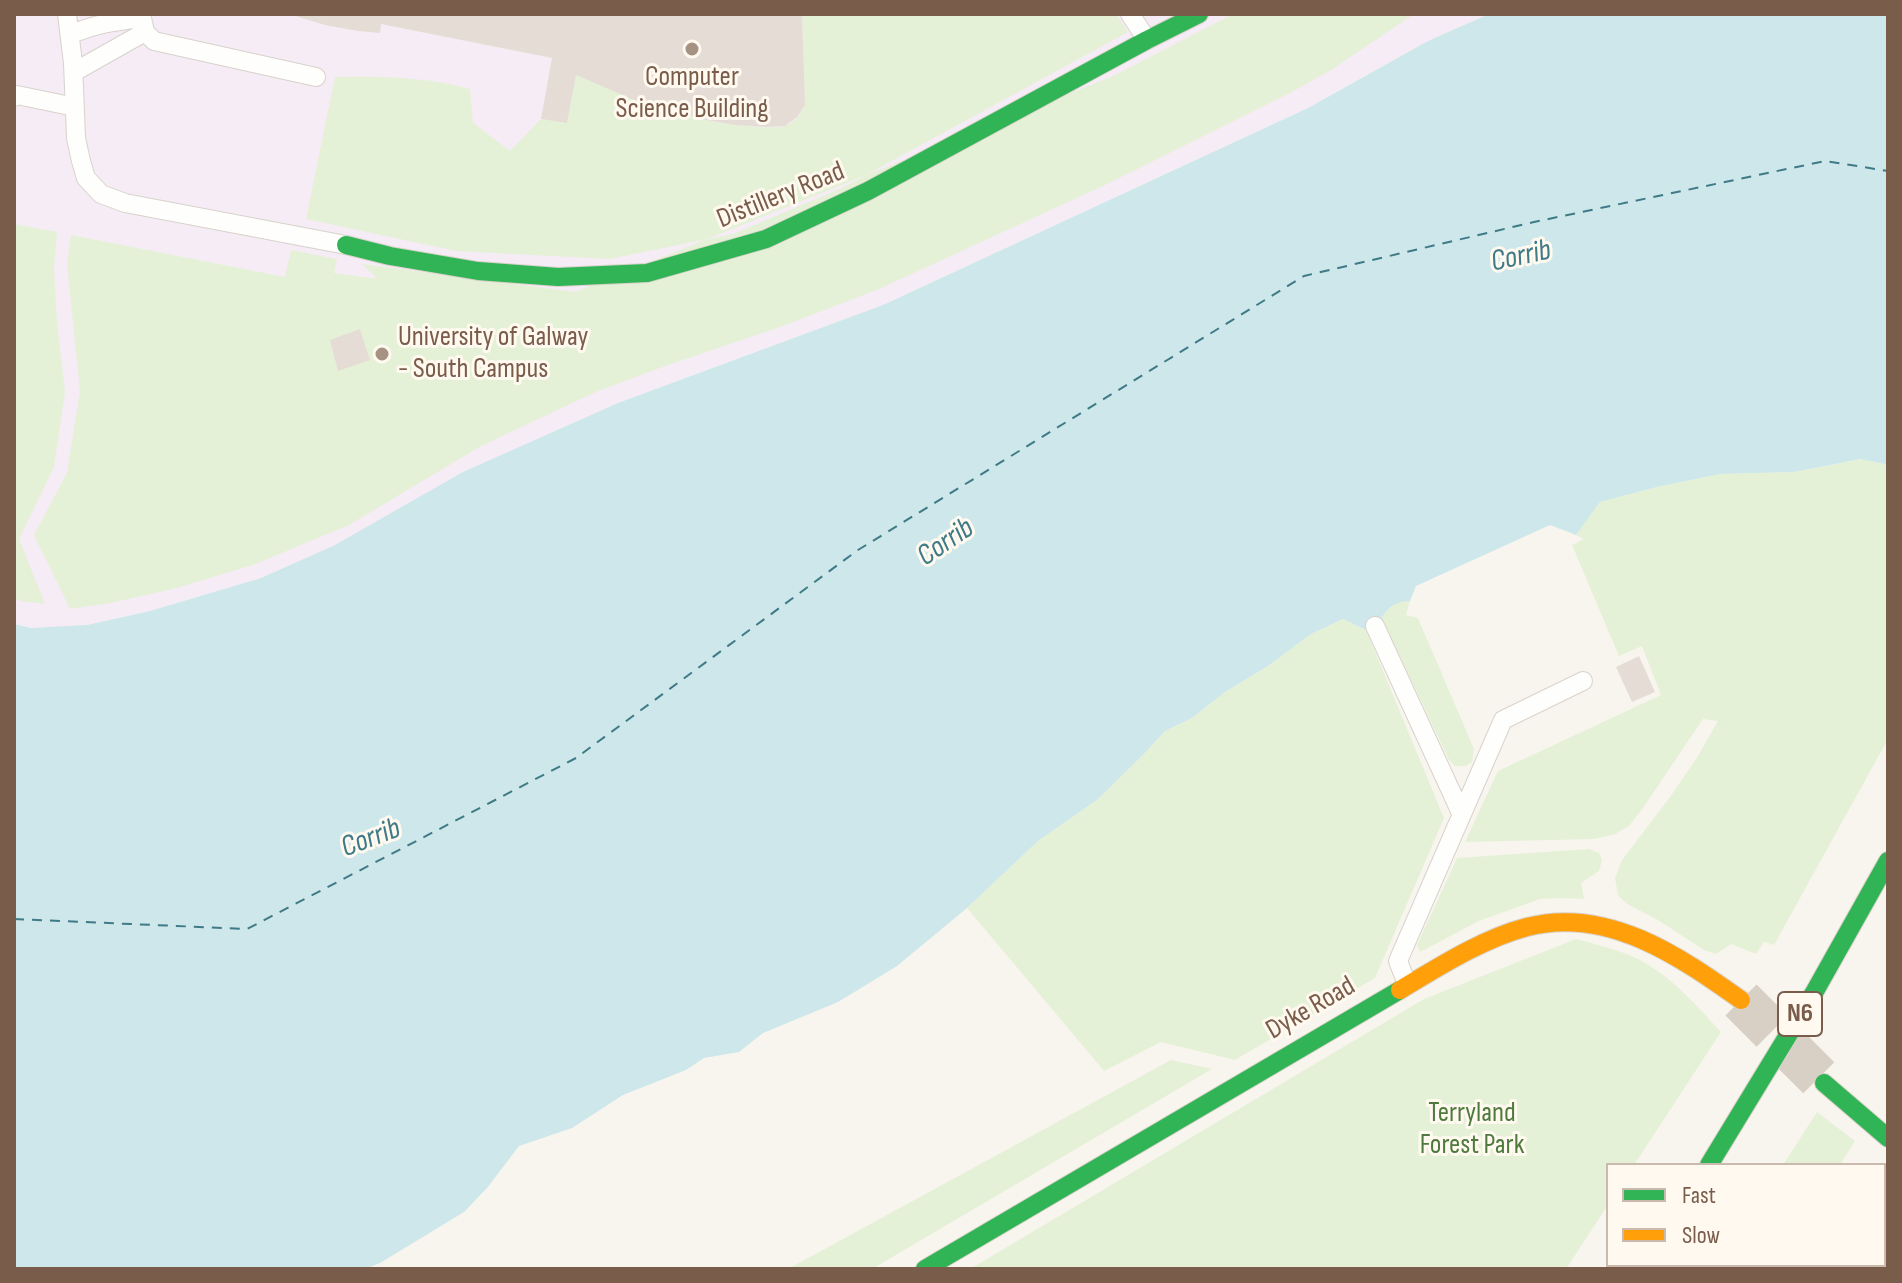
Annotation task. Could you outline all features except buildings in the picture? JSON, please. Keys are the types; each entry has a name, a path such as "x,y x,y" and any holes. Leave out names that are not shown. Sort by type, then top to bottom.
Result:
{"main road":[{"name":"Distillery Road","path":"346,245 478,271 558,277 647,273 766,239 868,191 1199,14"},
{"name":"N6","path":"1710,1163 1815,991 1888,861"},
{"name":"Dyke Road","path":"925,1269 1407,985 1495,938 1540,924 1596,923 1633,933 1671,953 1741,1000"},
{"path":"1824,1083 1888,1138"}],"lane":[{"path":"67,14 74,72 76,138 86,178 101,194 125,203 346,245"},
{"path":"1130,14 1147,40"},
{"path":"70,35 105,22 143,21"},
{"path":"74,72 143,21"},
{"path":"143,21 154,41 316,77"},
{"path":"14,97 17,95 75,107"},
{"path":"1375,626 1461,813"},
{"path":"1407,985 1398,961 1503,720 1583,681"}],"shaded area":[{"name":"University of Galway - South Campus","path":"14,14 1489,14 1428,41 1308,108 883,305 618,403 335,545 261,578 150,611 87,625 31,628 14,624"}],"green space":[{"path":"802,14 1116,14 1128,32 844,187 733,234 609,259 456,251 306,219 335,77 421,80 470,89 473,123 510,151 541,119 567,122 576,75 681,114 725,123 780,127 794,121 805,105"},
{"path":"1233,14 1414,14 1331,70 1290,93 1103,186 879,289 598,391 481,446 349,525 253,565 173,589 70,609 34,535 67,473 80,391 67,265 71,235 285,277 291,250 337,259 334,273 378,279 362,264 575,292 1113,76"},
{"path":"14,224 57,232 54,268 65,392 54,467 19,539 45,604 14,598"},
{"path":"1862,459 1888,465 1888,739 1774,945 1764,942 1756,954 1731,944 1716,954 1627,904 1618,895 1615,878 1622,860 1670,797 1718,721 1703,719 1643,808 1629,826 1615,834 1594,839 1465,842 1498,771 1661,695 1642,646 1619,656 1572,545 1584,539 1576,535 1600,502 1720,474 1794,472"},
{"path":"1401,601 1410,601 1406,615 1418,618 1474,749 1472,762 1466,766 1455,766 1449,760 1384,623 1384,614"},
{"path":"1343,619 1366,630 1444,818 1375,978 1235,1060 1161,1042 1104,1071 967,908 1038,841 1097,800 1165,731 1192,718 1311,634"},
{"path":"1589,849 1599,853 1602,860 1599,871 1581,883 1584,899 1540,899 1479,921 1420,952 1417,945 1457,858"},
{"name":"Terryland Forest Park","path":"1576,939 1626,954 1654,968 1721,1032 1635,1163 1606,1163 1606,1208 1566,1269 970,1269 1424,999"},
{"path":"1171,1060 1212,1069 872,1269 788,1269"},
{"path":"1817,1112 1855,1141 1841,1163 1784,1163"}],"water":[{"name":"Corrib","path":"1489,14 1888,14 1888,465 1861,459 1794,472 1720,474 1600,502 1576,535 1550,525 1416,586 1410,601 1397,603 1385,613 1382,617 1384,623 1366,630 1343,619 1311,634 1192,718 1165,731 1097,800 1038,841 967,908 897,966 838,1002 763,1033 739,1052 704,1058 686,1070 623,1095 572,1128 519,1146 464,1212 380,1263 365,1269 14,1269 14,624 31,628 87,625 150,611 261,578 335,545 463,472 618,403 883,305 1308,108 1428,41"}],"ferry route":[{"path":"14,919 247,929 576,758 858,550 1304,276 1534,222 1825,161 1888,171"}],"tunnel":[{"path":"1741,1000 1824,1083"}],"traffic: fast":[{"path":"346,245 478,271 558,277 647,273 766,239 868,191 1199,14"},
{"path":"1710,1163 1815,991 1888,861"},
{"path":"925,1269 1400,990"},
{"path":"1824,1083 1888,1138"}],"traffic: slow":[{"path":"1400,990 1462,954 1510,932 1557,922 1585,923 1641,939 1693,967 1741,1000"}],"place":[{"name":"Computer Science Building","path":"692,49"},
{"name":"University of Galway - South Campus","path":"382,354"}]}
